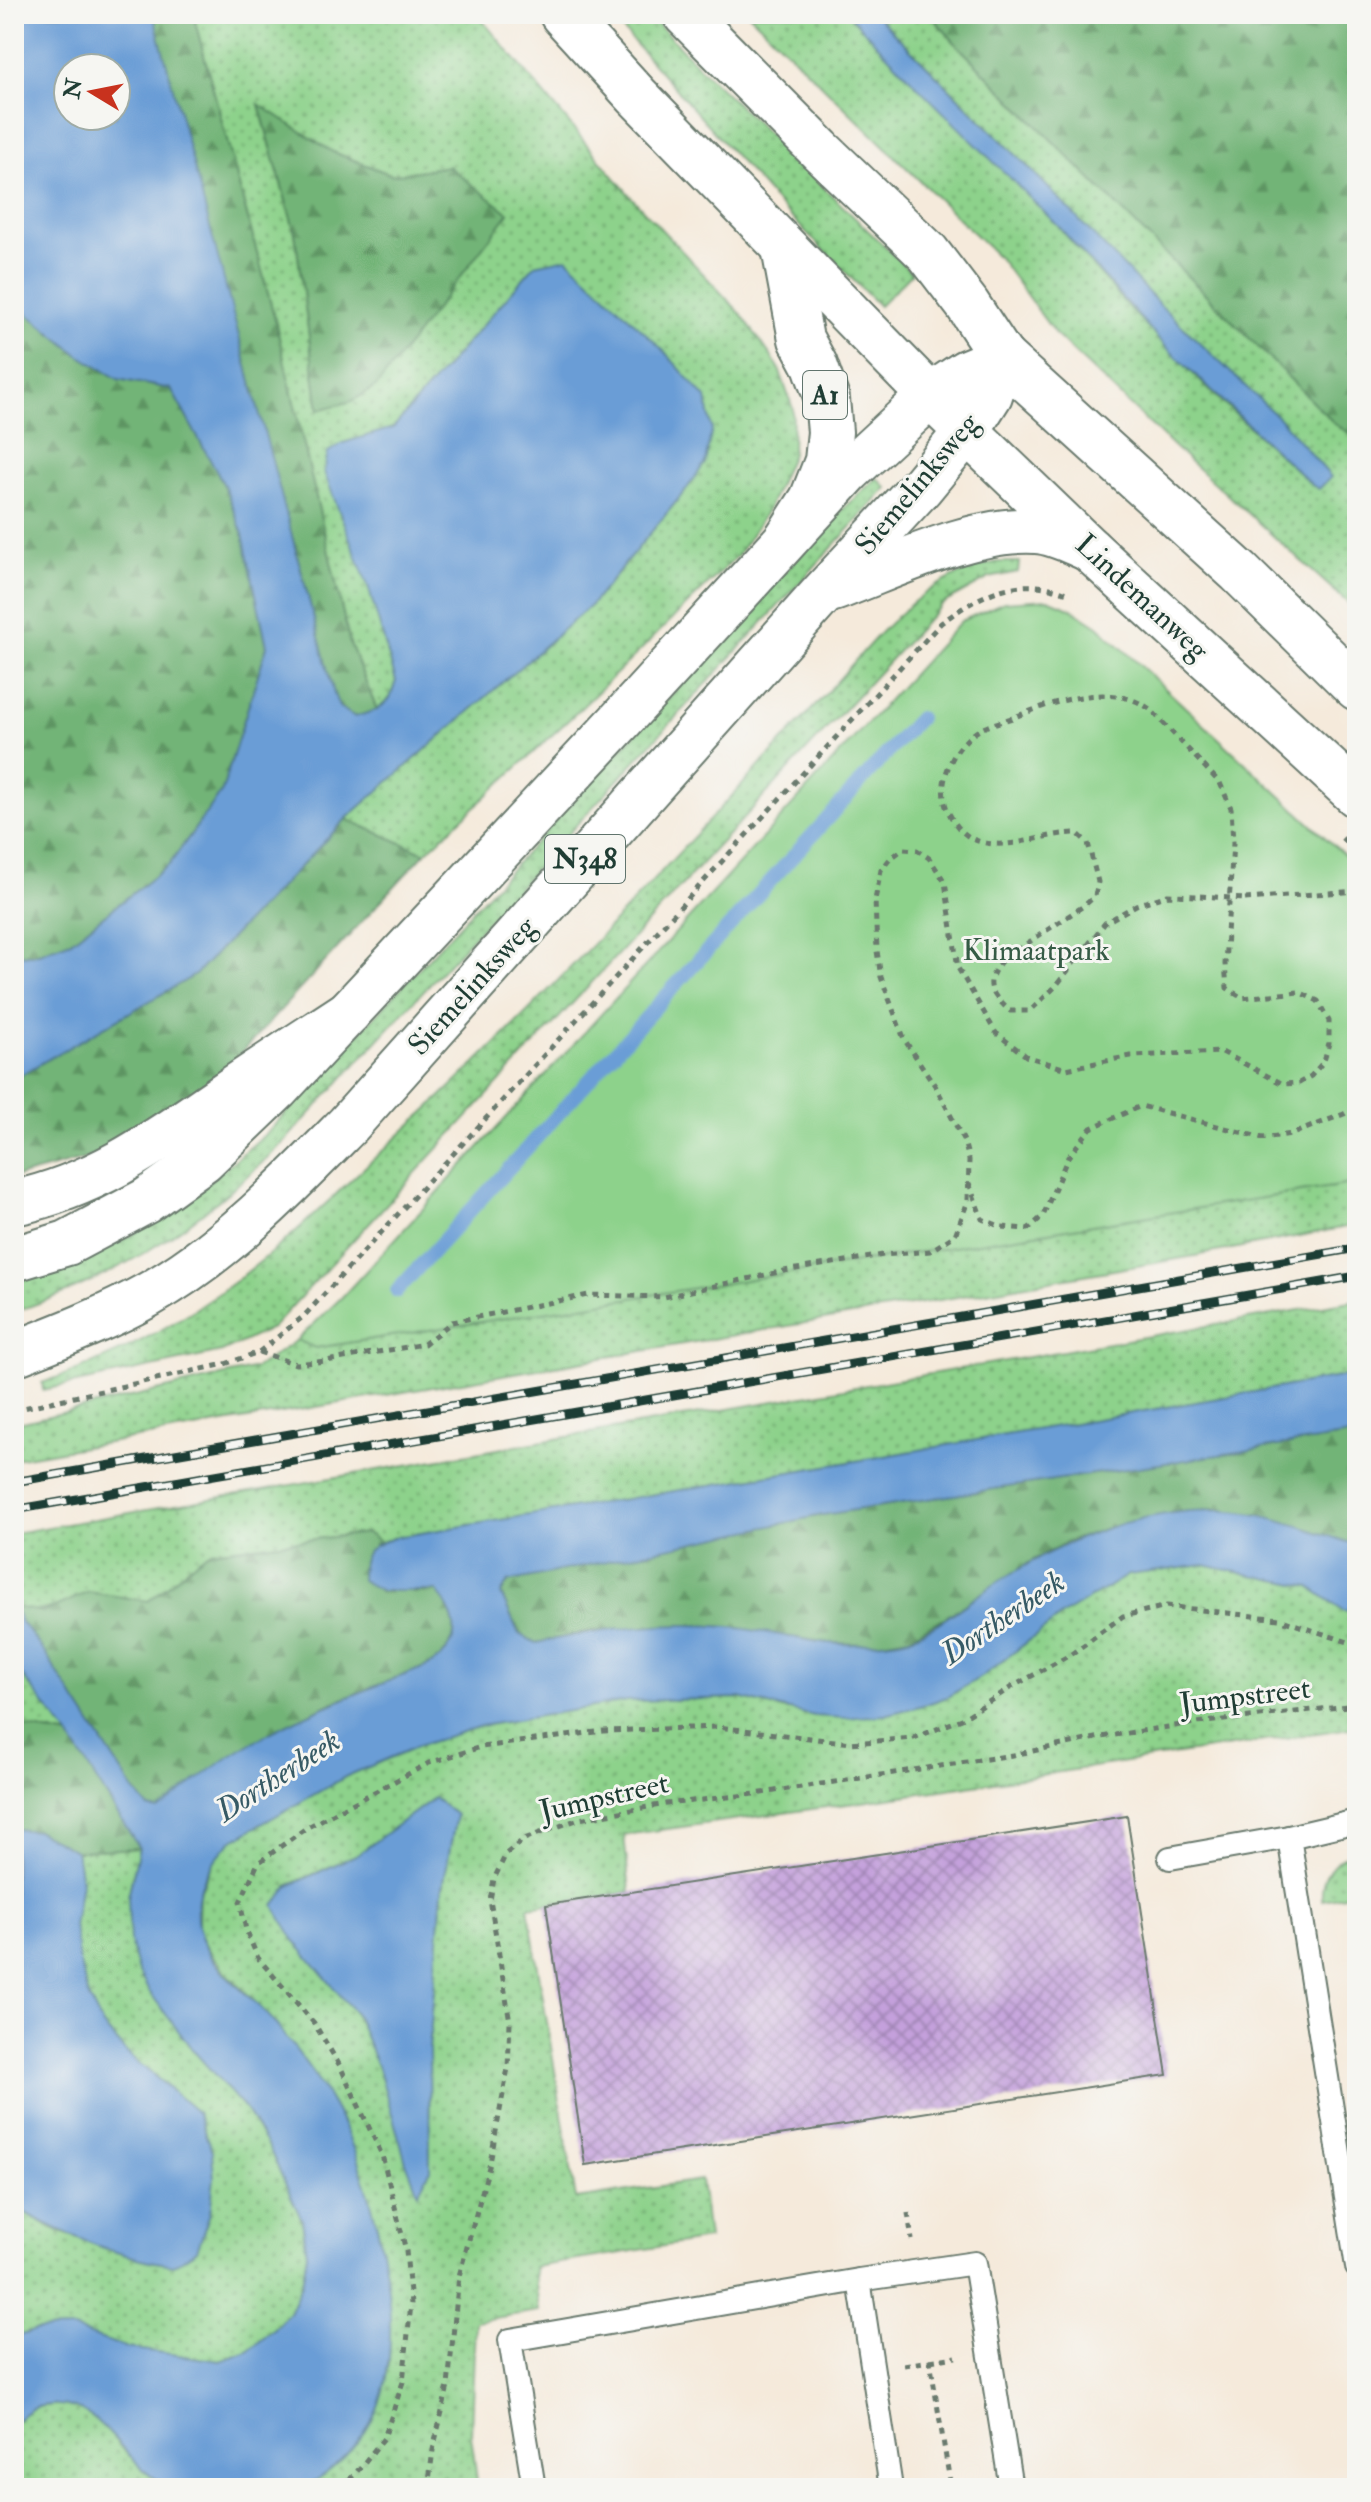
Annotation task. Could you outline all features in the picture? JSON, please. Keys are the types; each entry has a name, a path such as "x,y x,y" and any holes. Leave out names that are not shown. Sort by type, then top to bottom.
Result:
{"main road":[{"name":"A1","path":"562,14 784,248 930,396"},
{"path":"685,14 928,253 1002,357 1239,572 1357,688"},
{"name":"A1","path":"784,248 801,339 815,365 827,399 830,432 827,461 812,499 787,538"},
{"name":"Siemelinksweg","path":"14,1259 67,1243 146,1201 203,1160 277,1089 849,471 930,396 966,372 1002,357"},
{"name":"Siemelinksweg","path":"14,1354 82,1328 149,1294 195,1264 288,1187 348,1125 921,487 967,431 990,395 1002,357"},
{"name":"Lindemanweg","path":"930,396 1089,549 1346,814"},
{"name":"N348","path":"823,593 958,541 998,534 1036,531 1089,549"},
{"name":"N348","path":"14,1203 54,1193 86,1180 158,1142 349,1012"}],"lane":[{"path":"1170,1858 1289,1837 1357,1821"},
{"path":"1289,1837 1357,2267"},
{"path":"534,2488 510,2340 975,2263 1011,2488"},
{"path":"859,2280 891,2488"}],"path":[{"name":"Lindemanweg","path":"259,1352 313,1306 941,623 972,600 1000,589 1024,585 1054,588 1076,597"},
{"path":"14,1410 225,1364 259,1352 296,1364 326,1361 424,1344 452,1322 588,1295 664,1297 784,1271 883,1255 930,1251 955,1235 968,1201 969,1160 964,1141 936,1087 904,1039 881,977 875,900 881,870 903,849 917,850 929,858 945,882 958,968 996,1033 1026,1056 1066,1069 1131,1056 1222,1052 1283,1084 1299,1083 1311,1076 1324,1061 1329,1043 1329,1021 1318,1001 1299,992 1242,998 1227,988 1225,964 1233,843 1231,808 1220,783 1151,710 1138,701 1101,695 1046,705 982,728 965,742 951,761 943,782 946,808 959,829 971,839 984,843 1009,844 1055,833 1077,833 1088,843 1098,882 1095,896 1085,905 1002,960 993,972 990,983 994,996 1010,1011 1030,1011 1055,987 1105,923 1136,905 1168,895 1200,896 1245,899 1357,891"},
{"path":"1346,814 1357,852"},
{"path":"968,1179 982,1219 1002,1227 1028,1229 1043,1216 1068,1157 1091,1128 1141,1106 1263,1138 1292,1134 1357,1106"},
{"path":"340,2488 384,2438 403,2382 411,2304 406,2251 382,2155 340,2066 314,2023 258,1958 246,1930 240,1902 258,1863 306,1828 429,1763 481,1747 604,1731 718,1727 851,1743 914,1738 962,1719 1070,1655 1123,1616 1167,1606 1279,1619 1357,1645"},
{"name":"Jumpstreet","path":"428,2488 433,2450 448,2386 459,2276 490,2163 508,2068 510,2022 490,1900 494,1879 506,1854 535,1834 594,1816 1013,1755 1188,1724 1357,1705"},
{"path":"908,2213 917,2272"},
{"path":"900,2366 930,2361 951,2488"}],"green space":[{"path":"152,14 193,14 274,316 350,644 377,710 355,717 339,707 334,694"},
{"path":"193,14 477,14 632,198 741,314 778,366 793,409 792,454 768,509 738,555 577,712 425,853 346,819 591,605 705,463 535,265 393,428 343,443 368,586 396,681 390,698 377,710 350,644 274,316","holes":["259,105 333,152 392,175 448,166 319,409 295,233"]},
{"path":"609,14 648,14 912,273 879,306 778,204"},
{"path":"749,14 848,14 1059,227 1127,306 1211,392 1312,485 1330,476 1283,423 1160,305 1040,179 875,14 930,14 958,46 1335,424 1357,438 1357,611 1174,447 1056,335 1000,259"},
{"path":"930,14 1357,14 1357,438 1335,424 958,46"},
{"path":"259,104 333,152 392,175 448,166 509,213 377,386 352,401 319,410 295,233"},
{"path":"14,303 79,355 118,379 171,389 224,485 243,534 267,646 222,791 169,865 71,941 36,954 14,955"},
{"path":"877,478 887,488 283,1143 221,1199 159,1244 91,1281 14,1312 14,1283 89,1257 155,1221 269,1131 846,506"},
{"path":"997,562 1019,562 1018,572 989,578 942,604 272,1328 222,1352 43,1390 42,1383 92,1364 189,1313 234,1282 290,1236 426,1111 564,974 900,614 943,582 968,570"},
{"name":"Klimaatpark","path":"1048,599 1070,608 1098,626 1357,867 1357,1183 315,1348 297,1340 341,1298 961,621 1004,602"},
{"path":"346,819 425,853 232,1063 171,1116 91,1157 14,1178 14,1075 22,1074 195,975"},
{"path":"1357,1183 1357,1225 1195,1256 14,1459 14,1424 256,1368 297,1340 316,1348"},
{"path":"1357,1300 1357,1374 380,1542 367,1533 211,1551 148,1601 95,1601 34,1611 14,1606 14,1533"},
{"path":"1357,1434 1357,1545 1259,1515 1212,1509 1110,1527 1065,1543 1033,1560 909,1637 869,1644 829,1643 730,1627 684,1625 591,1631 536,1643 519,1634 501,1594 508,1582 516,1579 822,1515"},
{"path":"367,1533 380,1542 374,1544 413,1593 438,1590 453,1622 453,1640 448,1648 430,1665 332,1703 283,1726 158,1810 149,1808 135,1792 14,1607 43,1612 89,1592 148,1601 211,1551"},
{"path":"1204,1565 1310,1587 1343,1610 1357,1613 1357,1727 624,1835 630,1892 528,1907 576,2199 701,2180 708,2239 534,2267 539,2311 475,2321 471,2435 478,2488 297,2488 307,2484 389,2366 390,2321 384,2265 274,2021 226,1972 201,1936 198,1925 199,1894 218,1853 233,1840 347,1776 418,1746 481,1726 627,1701 740,1698 785,1710 885,1715 927,1704 947,1697 984,1675 1064,1614 1128,1575","holes":["434,1798 456,1815 442,1892 429,2049 430,2171 418,2192 369,2045 287,1886 358,1854"]},
{"path":"14,1665 69,1736 14,1725"},
{"path":"14,1725 69,1736 139,1848 76,1851 38,1831 14,1829"},
{"path":"139,1848 128,1897 192,2049 246,2110 270,2150 302,2220 307,2253 302,2284 289,2313 248,2351 220,2361 127,2348 73,2329 38,2330 14,2337 14,2207 62,2233 174,2265 197,2249 210,2213 212,2152 197,2112 127,2053 103,2026 89,1998 79,1961 74,1925 81,1882 76,1851"},
{"path":"1357,1851 1357,1940 1350,1895 1322,1900 1322,1891 1326,1875 1335,1863"},
{"path":"62,2404 86,2411 149,2475 172,2488 14,2488 14,2423 28,2408"}],"water":[{"path":"14,14 152,14 339,707 355,717 377,710 390,699 396,681 368,586 324,472 328,452 343,443 393,428 535,265 567,258 662,349 706,398 712,429 705,463 591,605 346,819 195,975 22,1074 14,1075 14,955 36,954 71,941 169,865 222,791 267,646 243,534 224,485 171,389 118,379 79,355 14,303"},
{"path":"848,14 875,14 1040,179 1160,305 1283,422 1331,477 1319,489 1312,485 1166,347 1059,227"},
{"name":"Dortherbeek","path":"1357,1374 1357,1434 822,1515 508,1582 501,1594 519,1634 536,1643 607,1631 704,1625 818,1642 854,1644 899,1640 920,1633 1001,1580 1060,1547 1124,1523 1157,1515 1225,1511 1259,1515 1357,1545 1357,1613 1343,1610 1310,1587 1204,1565 1128,1575 1064,1614 984,1675 947,1697 927,1704 885,1715 844,1718 814,1716 740,1698 627,1701 481,1726 418,1746 347,1776 233,1840 210,1867 200,1889 198,1925 209,1954 219,1967 275,2023 313,2074 331,2101 358,2160 379,2235 390,2315 389,2354 383,2390 371,2422 349,2452 306,2485 287,2489 189,2490 170,2487 153,2478 86,2413 50,2405 26,2412 14,2423 14,2337 38,2330 73,2329 127,2348 220,2361 248,2351 289,2313 302,2284 307,2253 302,2220 270,2150 246,2110 192,2049 148,1990 137,1969 130,1941 128,1897 139,1848 69,1736 14,1665 14,1607 135,1792 149,1808 158,1810 217,1765 261,1738 332,1704 430,1665 449,1648 453,1640 453,1622 437,1591 381,1591 361,1580 363,1562 369,1550 388,1540"},
{"path":"434,1798 456,1815 442,1892 429,2049 430,2171 418,2193 379,2070 356,2014 297,1944 274,1906 287,1887 358,1854"},
{"path":"14,1829 38,1831 76,1851 81,1882 74,1925 89,1998 103,2026 127,2053 197,2112 212,2152 214,2178 210,2213 197,2250 174,2265 132,2257 91,2244 14,2207"}],"building":[{"path":"1127,1816 1167,2075 585,2165 546,1905"}],"waterway":[{"path":"397,1291 919,718"}],"railway":[{"path":"14,1482 1357,1248"},
{"path":"14,1510 1357,1276"}]}
